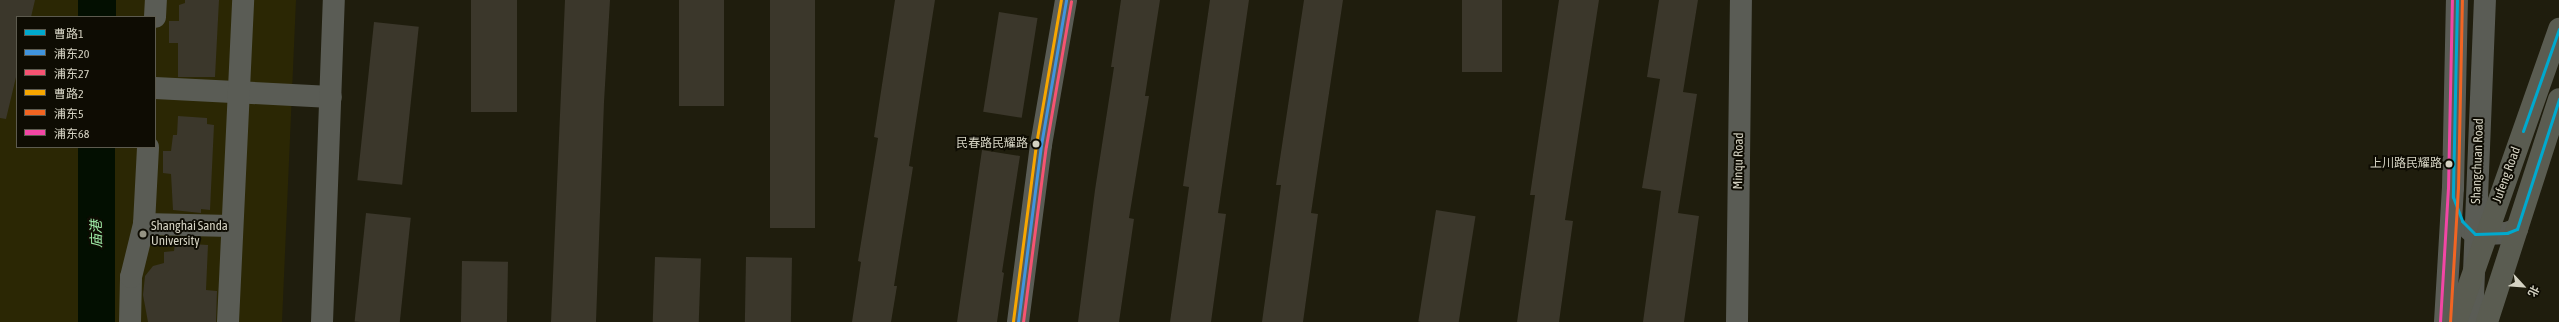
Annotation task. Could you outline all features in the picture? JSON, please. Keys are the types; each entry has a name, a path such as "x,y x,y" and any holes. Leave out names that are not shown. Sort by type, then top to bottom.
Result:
{"main road":[{"name":"Jufeng Road","path":"2456,322 2474,269 2480,234 2559,29"},
{"name":"Jufeng Road","path":"2487,322 2558,106"}],"street":[{"path":"155,16 156,0"},
{"path":"228,322 231,226 240,91 243,0"},
{"path":"322,322 334,0"},
{"path":"1018,322 1041,145 1066,0"},
{"name":"Minqu Road","path":"1737,322 1741,0"},
{"name":"Shangchuan Road","path":"2445,322 2453,197 2457,0"},
{"name":"Shangchuan Road","path":"2480,234 2485,0"},
{"path":"156,88 240,91 331,97"},
{"path":"130,322 131,277 144,224 148,148"},
{"path":"2453,197 2462,221 2480,234 2507,233 2517,229"},
{"path":"144,224 231,226"},
{"path":"2472,322 2474,269"}],"shaded area":[{"name":"Shanghai Sanda University","path":"0,0 296,0 282,322 0,322"}],"water":[{"path":"78,0 116,0 116,16 78,16"},
{"name":"庙港","path":"78,148 115,148 115,322 78,322"}],"building":[{"path":"0,0 35,0 31,16 16,16 16,77 6,119 0,118"},
{"path":"185,0 219,0 215,77 178,77 178,43 169,43 169,21 179,21 179,5 185,3"},
{"path":"471,0 517,0 517,112 471,112"},
{"path":"565,0 610,0 604,102 596,322 551,322"},
{"path":"679,0 724,0 724,106 679,106"},
{"path":"770,0 815,0 815,228 770,228"},
{"path":"895,0 935,0 909,166 913,167 894,286 897,286 891,322 852,322 861,262 858,261 878,138 874,137"},
{"path":"1121,0 1160,0 1145,96 1149,96 1129,218 1134,219 1119,322 1078,322 1095,190 1114,67 1111,67"},
{"path":"1210,0 1249,0 1218,213 1226,214 1211,322 1170,322 1189,187 1183,186"},
{"path":"1304,0 1343,0 1311,213 1318,214 1303,322 1262,322 1281,185 1276,185"},
{"path":"1462,0 1502,0 1502,72 1462,72"},
{"path":"1559,0 1599,0 1565,220 1573,221 1559,322 1517,322 1535,195 1530,195"},
{"path":"1659,0 1698,0 1683,92 1697,94 1678,213 1699,216 1684,322 1643,322 1661,191 1642,188 1660,79 1647,77"},
{"path":"999,12 1038,18 1022,118 983,112"},
{"path":"374,22 419,27 402,185 357,180"},
{"path":"178,116 207,118 207,124 214,125 210,210 201,209 201,213 173,210 171,174 163,173 163,151 171,151 173,135 177,135"},
{"path":"982,150 1020,156 1002,272 1004,273 997,322 957,322"},
{"path":"1436,210 1476,216 1459,322 1418,322"},
{"path":"366,213 411,218 400,322 355,321"},
{"path":"175,243 208,245 206,290 217,291 216,322 148,322 143,295 145,276 153,266 164,263 164,252 174,251"},
{"path":"655,257 701,259 699,322 653,322"},
{"path":"746,257 792,258 791,322 745,322"},
{"path":"462,261 508,262 507,322 461,322"}],"transit line":[{"name":"曹路2","path":"1013,321 1036,144 1061,0"},
{"name":"浦东20","path":"1018,322 1041,145 1066,0"},
{"name":"浦东68","path":"2440,322 2448,188 2452,0"},
{"name":"曹路1","path":"2457,0 2453,197 2462,221 2475,234 2507,233 2517,229 2559,99"},
{"name":"浦东5","path":"2450,322 2458,188 2462,0"},
{"name":"浦东27","path":"1023,322 1046,146 1071,1"},
{"name":"曹路1","path":"2523,131 2559,29"}],"place":[{"name":"民春路民耀路","path":"1036,144"},
{"name":"上川路民耀路","path":"2449,164"},
{"name":"Shanghai Sanda University","path":"143,234"}]}
